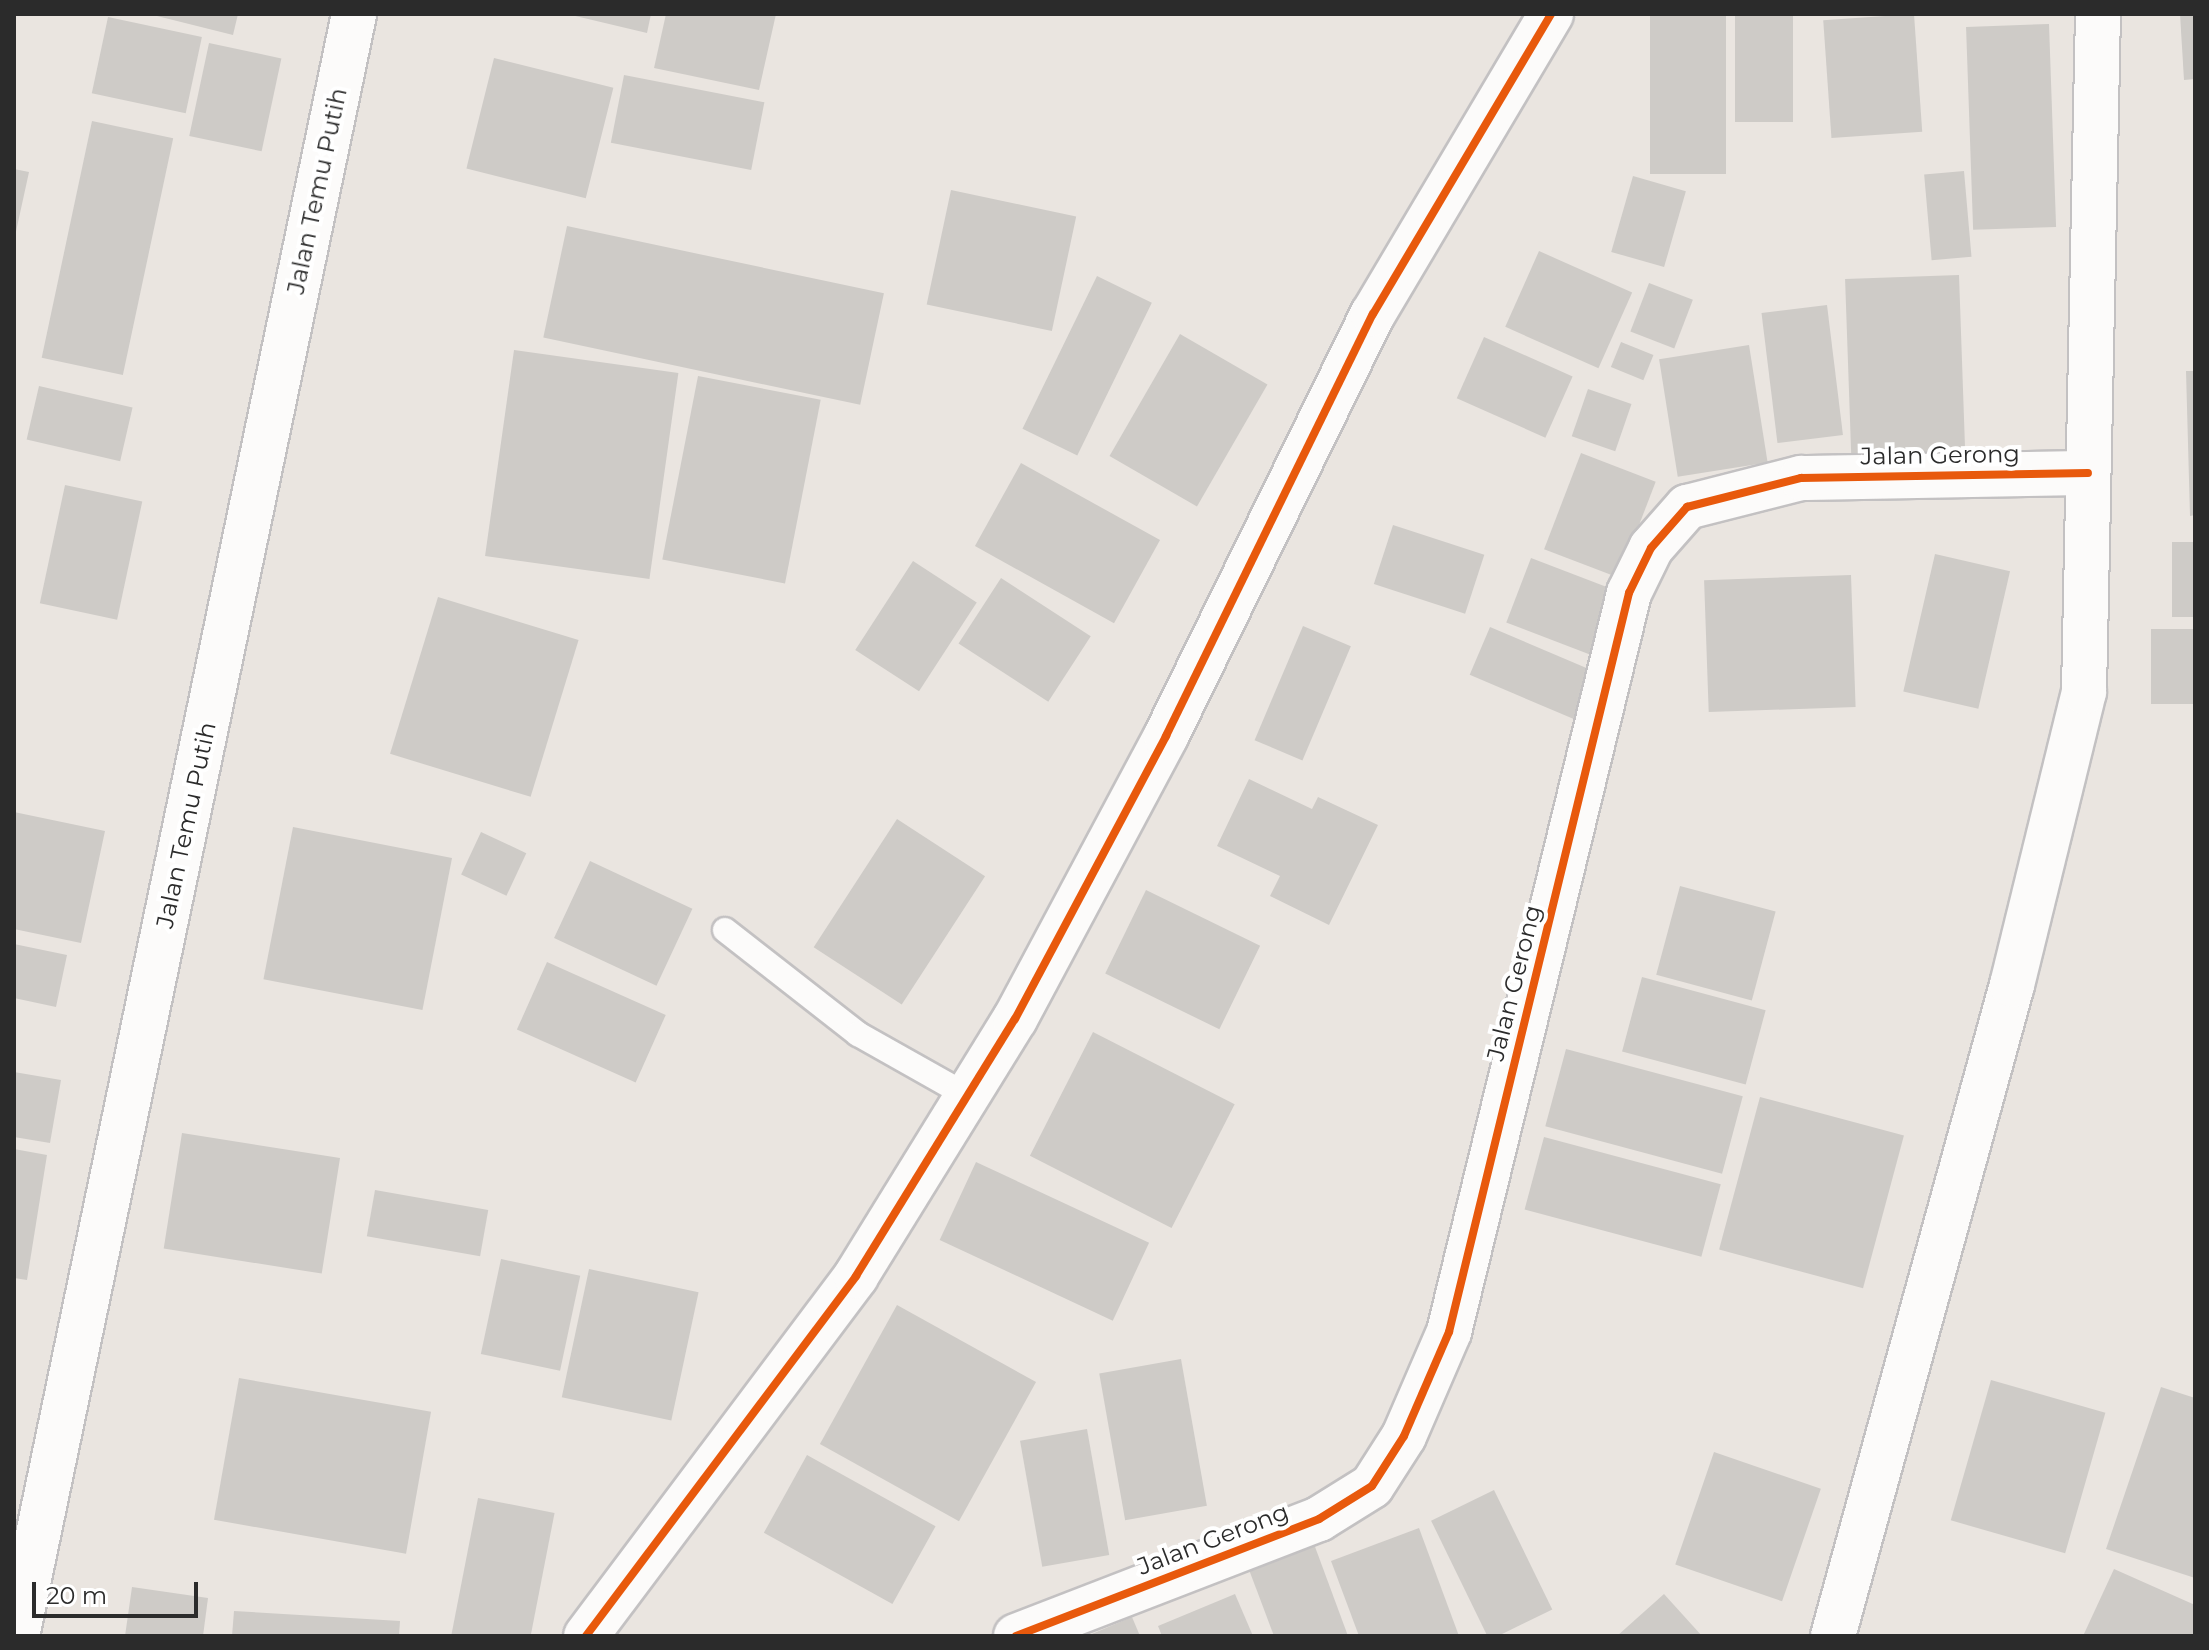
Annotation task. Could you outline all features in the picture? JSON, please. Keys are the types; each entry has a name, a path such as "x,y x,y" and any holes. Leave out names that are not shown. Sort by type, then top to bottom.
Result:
{"street":[{"name":"Jalan Temu Putih","path":"17,1636 354,14"},
{"path":"586,1636 856,1276 968,1096 1166,736 1373,314 1551,14"},
{"path":"1833,1636 2012,985 2084,692 2098,14"},
{"name":"Jalan Gerong","path":"1016,1636 1319,1519 1372,1486 1404,1436 1449,1332 1629,593 1651,548 1687,507 1801,478 2088,473"}],"lane":[{"path":"725,930 858,1034 968,1096"}],"building":[{"path":"149,14 238,14 233,35"},
{"path":"567,14 651,14 647,33"},
{"path":"666,14 776,14 759,90 654,68"},
{"path":"1650,14 1726,14 1726,174 1650,174"},
{"path":"1735,14 1793,14 1793,122 1735,122"},
{"path":"1914,14 1922,132 1831,138 1823,20"},
{"path":"2180,14 2195,14 2195,79 2184,80"},
{"path":"108,17 202,37 186,113 92,93"},
{"path":"2049,24 2056,227 1973,230 1966,27"},
{"path":"209,43 281,58 262,151 189,136"},
{"path":"494,58 613,88 586,198 466,169"},
{"path":"624,75 764,102 751,170 611,143"},
{"path":"92,121 173,138 123,375 42,358"},
{"path":"14,169 29,172 15,236 14,236"},
{"path":"1964,171 1971,257 1932,260 1924,174"},
{"path":"1633,176 1686,191 1664,267 1611,252"},
{"path":"951,190 1076,217 1052,331 927,304"},
{"path":"567,226 884,293 860,405 543,338"},
{"path":"1539,251 1632,292 1598,368 1505,327"},
{"path":"1959,275 1965,452 1851,456 1845,279"},
{"path":"1097,276 1152,303 1077,456 1022,429"},
{"path":"1649,283 1693,300 1674,348 1630,332"},
{"path":"1827,305 1843,435 1777,443 1761,313"},
{"path":"1180,334 1267,384 1197,507 1110,456"},
{"path":"1484,337 1573,376 1545,438 1457,398"},
{"path":"1621,342 1653,355 1643,380 1611,367"},
{"path":"1749,345 1768,463 1678,477 1659,359"},
{"path":"514,350 678,373 649,579 485,556"},
{"path":"2186,371 2195,371 2195,515 2190,516"},
{"path":"698,376 821,400 785,583 662,560"},
{"path":"39,386 133,408 120,461 27,440"},
{"path":"1588,389 1631,404 1615,451 1572,436"},
{"path":"1581,453 1656,482 1619,578 1544,549"},
{"path":"1021,463 1160,540 1114,623 975,546"},
{"path":"65,485 142,501 117,620 40,603"},
{"path":"1393,525 1484,555 1465,614 1374,584"},
{"path":"2172,542 2195,542 2195,617 2172,617"},
{"path":"1935,554 2010,571 1978,709 1903,691"},
{"path":"1531,558 1618,591 1593,656 1506,622"},
{"path":"913,561 977,602 919,691 855,650"},
{"path":"1851,575 1856,707 1709,712 1704,580"},
{"path":"1001,578 1091,636 1048,702 959,643"},
{"path":"438,597 579,640 531,797 390,754"},
{"path":"1303,626 1351,646 1302,760 1255,740"},
{"path":"1490,627 1596,672 1576,720 1470,675"},
{"path":"2151,629 2195,629 2195,704 2151,704"},
{"path":"1249,779 1312,809 1318,797 1378,825 1329,925 1270,896 1280,876 1217,846"},
{"path":"14,812 105,831 81,943 14,929"},
{"path":"897,819 985,876 902,1005 814,947"},
{"path":"293,827 452,858 422,1010 263,979"},
{"path":"481,832 526,853 506,896 461,875"},
{"path":"590,861 692,909 656,986 554,938"},
{"path":"1680,886 1776,912 1752,1000 1656,975"},
{"path":"1146,890 1260,946 1219,1029 1105,974"},
{"path":"14,944 67,955 56,1007 14,998"},
{"path":"547,962 666,1015 636,1082 517,1030"},
{"path":"1642,977 1766,1010 1746,1085 1622,1051"},
{"path":"1093,1032 1235,1104 1172,1228 1030,1156"},
{"path":"1566,1049 1743,1096 1722,1174 1545,1126"},
{"path":"14,1072 61,1080 50,1143 14,1137"},
{"path":"1760,1097 1904,1136 1863,1288 1719,1250"},
{"path":"182,1133 340,1158 322,1274 164,1249"},
{"path":"1544,1137 1721,1184 1701,1257 1525,1209"},
{"path":"14,1149 47,1155 27,1280 14,1278"},
{"path":"976,1162 1149,1243 1113,1321 940,1240"},
{"path":"375,1190 488,1210 480,1256 367,1236"},
{"path":"501,1259 580,1276 560,1371 481,1354"},
{"path":"589,1269 699,1292 671,1420 562,1397"},
{"path":"897,1305 1036,1382 959,1521 820,1444"},
{"path":"1181,1359 1207,1506 1125,1520 1099,1373"},
{"path":"239,1378 431,1412 406,1554 214,1520"},
{"path":"1991,1380 2105,1413 2065,1553 1951,1520"},
{"path":"2161,1387 2195,1398 2195,1578 2106,1549"},
{"path":"1087,1429 1109,1555 1042,1567 1020,1441"},
{"path":"1714,1452 1821,1489 1782,1601 1675,1565"},
{"path":"807,1455 936,1526 892,1604 764,1533"},
{"path":"1494,1490 1552,1610 1498,1636 1487,1636 1431,1521"},
{"path":"478,1498 555,1513 531,1636 451,1635"},
{"path":"1419,1528 1459,1636 1359,1636 1331,1561"},
{"path":"1314,1544 1348,1636 1274,1636 1248,1567"},
{"path":"2114,1569 2195,1605 2195,1636 2083,1636"},
{"path":"132,1587 208,1598 203,1636 125,1636"},
{"path":"1235,1594 1253,1636 1162,1636 1158,1626"},
{"path":"1664,1594 1702,1636 1617,1636"},
{"path":"234,1611 400,1621 399,1636 232,1636"},
{"path":"1132,1617 1140,1636 1087,1636"}],"cycle path":[{"path":"586,1636 856,1276 1015,1019 1166,736 1373,314 1551,14"},
{"path":"1016,1636 1319,1519 1372,1486 1404,1436 1449,1332 1629,593 1651,548 1687,507 1801,478 2088,473"}]}
